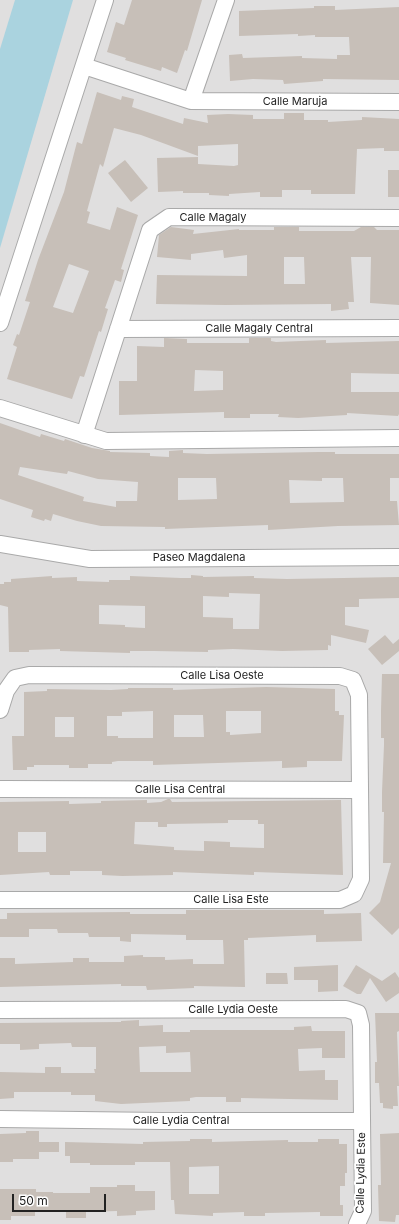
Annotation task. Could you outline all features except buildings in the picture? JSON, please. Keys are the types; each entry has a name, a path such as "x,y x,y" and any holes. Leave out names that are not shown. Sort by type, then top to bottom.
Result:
{"street":[{"path":"0,323 105,0"},
{"path":"190,101 226,0"},
{"name":"Calle Maruja","path":"84,66 190,101 399,102"},
{"name":"Calle Magaly","path":"84,435 150,230 169,217 399,218"},
{"name":"Calle Magaly Central","path":"118,329 399,328"},
{"path":"0,408 106,441 399,438"},
{"name":"Paseo Magdalena","path":"0,544 90,559 399,557"},
{"name":"Calle Lisa Oeste","path":"0,710 6,691 15,678 29,676 340,676 353,680 359,695 359,790"},
{"name":"Calle Lisa Central","path":"0,789 359,790"},
{"name":"Calle Lisa Este","path":"0,900 340,900 354,894 361,879 359,790"},
{"name":"Calle Lydia Oeste","path":"0,1010 352,1011 358,1013 361,1025 362,1121"},
{"name":"Calle Lydia Central","path":"0,1119 362,1121"},
{"name":"Calle Lydia Este","path":"357,1224 362,1211 362,1121"}],"shaded area":[{"path":"0,0 399,0 399,1224 0,1224"}],"water":[{"path":"15,0 73,0 0,248 0,49"}]}
